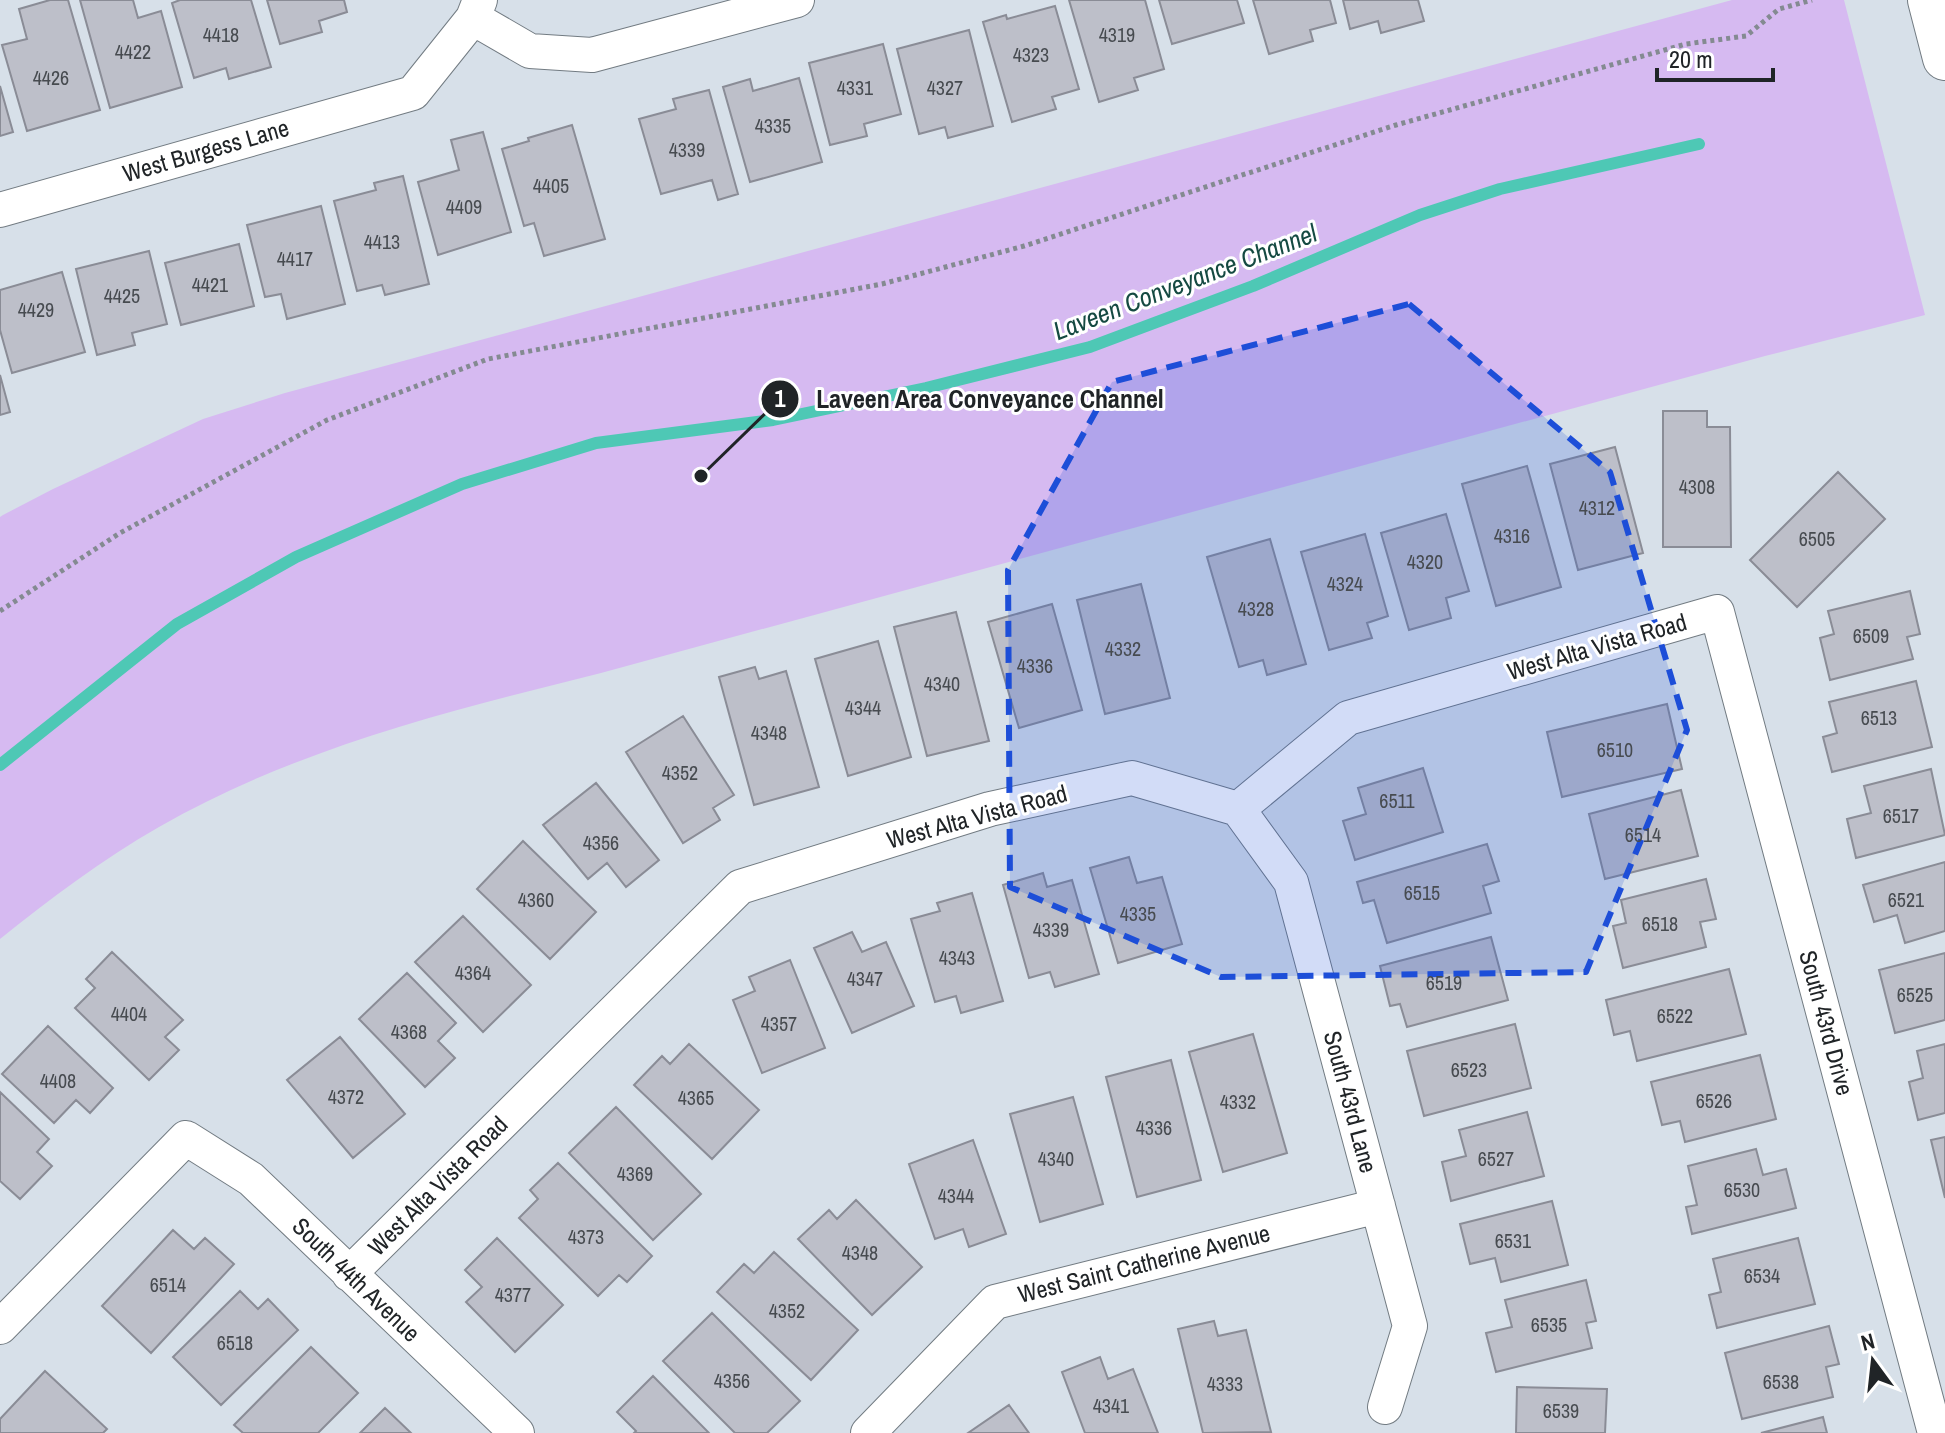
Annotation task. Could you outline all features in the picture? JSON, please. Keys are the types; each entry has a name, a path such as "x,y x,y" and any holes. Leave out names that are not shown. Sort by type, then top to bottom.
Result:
{"main road":[{"path":"1930,0 1945,58"}],"street":[{"path":"477,9 530,51 592,55 797,0"},
{"name":"West Burgess Lane","path":"0,210 413,93 477,9"},
{"name":"West Alta Vista Road","path":"349,1274 740,887 990,809 1132,778 1238,809 1348,718 1717,612"},
{"name":"South 43rd Drive","path":"1717,612 1934,1387 1935,1433"},
{"name":"South 43rd Lane","path":"1238,809 1291,882 1410,1326 1385,1407"},
{"name":"South 44th Avenue","path":"0,1327 186,1138 251,1179 517,1433"},
{"name":"West Saint Catherine Avenue","path":"868,1433 995,1302 1378,1206"}],"path":[{"path":"0,611 120,533 327,420 488,359 882,284 1024,246 1396,125 1686,44 1746,36 1779,9 1812,0"}],"highlighted area":[{"path":"1409,304 1610,472 1687,730 1586,972 1221,977 1010,887 1008,570 1112,382"}],"shaded area":[{"path":"1732,0 1844,0 1925,315 487,702 375,735 265,775 159,827 78,880 0,939 0,517 3,515 203,419 285,393"}],"building":[{"path":"50,0 68,0 100,110 27,131 2,45 27,39 19,9"},
{"path":"80,0 133,0 138,18 161,11 182,87 110,108"},
{"path":"180,0 251,0 271,67 229,79 226,68 194,78 172,3"},
{"path":"267,0 344,0 347,12 319,21 322,32 280,44"},
{"path":"1069,0 1145,0 1164,69 1134,78 1138,90 1099,102"},
{"path":"1159,0 1237,0 1244,23 1172,44"},
{"path":"1253,0 1330,0 1336,23 1310,30 1313,41 1269,54"},
{"path":"1343,0 1418,0 1424,21 1381,33 1378,21 1350,29"},
{"path":"1055,6 1079,89 1052,97 1056,109 1012,122 983,22"},
{"path":"969,30 993,126 948,138 945,127 919,134 897,49"},
{"path":"883,44 901,114 864,124 867,136 830,145 809,63"},
{"path":"799,78 822,162 750,182 723,87 750,79 753,91"},
{"path":"0,86 13,132 0,136"},
{"path":"709,90 738,194 718,200 712,180 661,194 639,119 676,109 673,99"},
{"path":"572,125 605,239 544,256 534,223 524,226 502,149"},
{"path":"483,132 511,232 438,255 418,182 459,170 451,140"},
{"path":"403,176 429,284 385,295 382,285 357,291 334,201 376,190 374,183"},
{"path":"321,206 345,304 287,319 281,294 265,297 247,225"},
{"path":"239,244 254,306 181,325 165,263"},
{"path":"149,251 167,324 132,333 135,345 97,355 76,269"},
{"path":"62,272 85,352 12,373 0,330 0,290"},
{"path":"0,375 10,412 0,415"},
{"path":"1663,411 1707,411 1707,427 1730,427 1731,547 1663,547"},
{"path":"1615,447 1643,553 1578,570 1550,464"},
{"path":"1527,466 1561,587 1496,606 1462,484"},
{"path":"1838,472 1885,519 1797,607 1750,560"},
{"path":"1446,514 1469,591 1446,598 1451,618 1409,630 1381,533"},
{"path":"1365,534 1388,616 1367,623 1372,638 1329,650 1301,552"},
{"path":"1270,539 1306,664 1267,675 1263,660 1239,667 1207,557"},
{"path":"1141,584 1170,698 1105,714 1077,600"},
{"path":"1910,591 1920,634 1907,637 1913,659 1830,680 1820,638 1834,634 1828,611"},
{"path":"1052,604 1082,710 1019,728 988,622"},
{"path":"956,612 989,741 927,756 894,627"},
{"path":"878,641 911,757 848,776 815,659"},
{"path":"755,667 759,679 786,671 819,787 754,805 719,677"},
{"path":"1916,681 1932,747 1832,772 1823,737 1837,733 1829,702"},
{"path":"1667,704 1682,769 1562,797 1547,732"},
{"path":"683,716 734,795 713,808 720,820 683,843 626,752"},
{"path":"1423,768 1443,832 1355,860 1343,821 1366,814 1358,788"},
{"path":"1931,769 1945,835 1856,858 1847,819 1871,813 1864,786"},
{"path":"596,783 659,860 626,887 607,863 588,879 543,825"},
{"path":"1681,790 1698,856 1605,879 1589,814"},
{"path":"523,841 596,912 550,959 477,889"},
{"path":"1487,844 1499,881 1483,886 1491,913 1387,943 1374,900 1363,903 1357,882"},
{"path":"1129,857 1137,883 1162,877 1182,944 1118,963 1090,868"},
{"path":"1945,862 1945,931 1905,943 1897,915 1874,922 1863,885"},
{"path":"1043,873 1047,887 1072,880 1099,974 1055,987 1050,972 1029,978 1003,885"},
{"path":"1706,879 1716,919 1700,922 1706,947 1623,968 1613,926 1626,923 1621,900"},
{"path":"972,893 1003,1001 961,1013 956,996 935,1002 911,919 940,911 937,903"},
{"path":"463,916 531,985 483,1032 415,962"},
{"path":"852,932 862,952 886,942 914,1006 852,1033 814,948"},
{"path":"1491,937 1508,1000 1407,1027 1400,1004 1390,1006 1380,966"},
{"path":"112,952 183,1020 165,1037 179,1050 149,1080 75,1008 95,988 86,979"},
{"path":"1945,953 1945,1020 1895,1033 1879,970"},
{"path":"790,960 825,1048 762,1073 733,1000 755,991 749,977"},
{"path":"1729,969 1746,1034 1637,1061 1630,1031 1614,1035 1606,1000"},
{"path":"407,973 456,1023 438,1041 455,1058 425,1087 359,1019"},
{"path":"1515,1024 1531,1088 1424,1116 1407,1051"},
{"path":"48,1026 113,1088 90,1113 76,1100 54,1123 2,1074"},
{"path":"1253,1034 1287,1153 1223,1172 1189,1052"},
{"path":"340,1037 405,1114 353,1158 287,1080"},
{"path":"689,1044 759,1110 712,1159 634,1085 662,1056 670,1064"},
{"path":"1945,1044 1945,1113 1918,1120 1909,1082 1923,1078 1917,1051"},
{"path":"1760,1055 1776,1119 1685,1142 1680,1121 1662,1125 1651,1082"},
{"path":"1171,1060 1201,1180 1137,1197 1106,1077"},
{"path":"0,1092 49,1139 37,1152 52,1166 20,1199 0,1181"},
{"path":"1073,1097 1103,1204 1040,1222 1010,1114"},
{"path":"616,1107 701,1194 653,1240 569,1153"},
{"path":"1527,1112 1544,1176 1451,1201 1442,1162 1466,1156 1459,1130"},
{"path":"1945,1137 1945,1198 1931,1140"},
{"path":"973,1140 1006,1234 969,1247 963,1229 935,1239 909,1164"},
{"path":"1756,1149 1763,1175 1786,1169 1796,1208 1692,1234 1686,1207 1697,1205 1688,1166"},
{"path":"558,1163 652,1256 627,1282 619,1275 598,1296 519,1218 538,1199 530,1190"},
{"path":"856,1200 922,1267 872,1315 798,1239 829,1210 837,1219"},
{"path":"1552,1201 1568,1265 1501,1282 1495,1258 1470,1264 1460,1224"},
{"path":"173,1230 194,1249 205,1238 234,1264 151,1353 102,1306"},
{"path":"497,1238 563,1305 515,1352 466,1302 482,1287 465,1270"},
{"path":"1798,1238 1815,1304 1717,1328 1709,1295 1721,1292 1713,1259"},
{"path":"774,1252 858,1330 811,1380 717,1292 744,1264 754,1273"},
{"path":"1586,1280 1596,1321 1586,1323 1592,1348 1496,1372 1486,1333 1512,1327 1505,1300"},
{"path":"240,1291 258,1309 268,1299 298,1330 221,1405 173,1357"},
{"path":"712,1313 800,1401 767,1433 735,1433 663,1361"},
{"path":"1214,1321 1218,1336 1246,1330 1271,1432 1203,1433 1178,1329"},
{"path":"1829,1326 1839,1364 1826,1367 1833,1397 1742,1419 1725,1353"},
{"path":"311,1347 358,1393 318,1433 243,1433 234,1425"},
{"path":"1100,1357 1108,1379 1133,1369 1158,1433 1085,1433 1062,1372"},
{"path":"45,1371 107,1429 103,1433 0,1433 0,1419"},
{"path":"653,1376 709,1433 634,1433 636,1431 617,1412"},
{"path":"1517,1387 1607,1389 1605,1433 1516,1433"},
{"path":"1009,1405 1029,1433 968,1433"},
{"path":"385,1408 411,1433 360,1433"},
{"path":"1823,1417 1827,1433 1761,1433"}],"waterway":[{"name":"Laveen Conveyance Channel","path":"0,765 177,624 296,557 462,484 596,443 773,420 926,388 1090,347 1253,286 1420,215 1500,189 1699,144"}],"place":[{"name":"Laveen Area Conveyance Channel","path":"701,476"}]}
